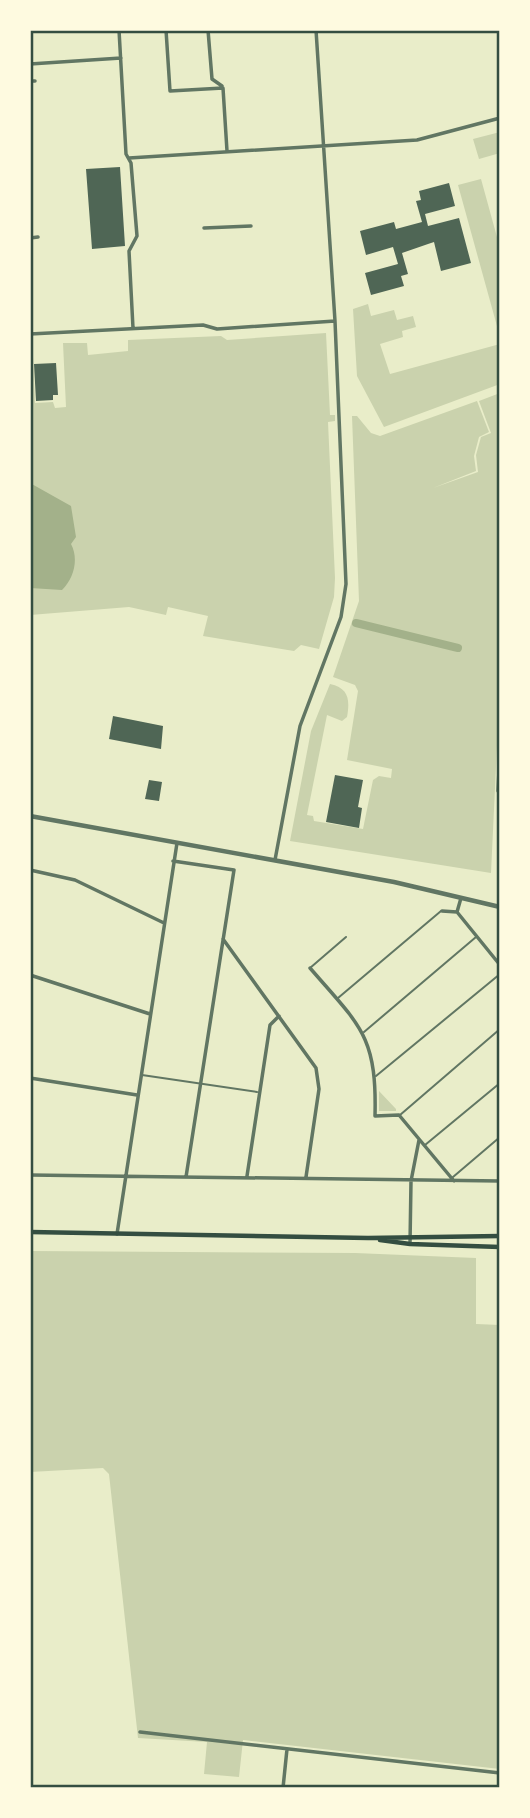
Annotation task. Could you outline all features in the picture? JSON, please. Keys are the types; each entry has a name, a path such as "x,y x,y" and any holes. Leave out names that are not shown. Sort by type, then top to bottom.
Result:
{"main road":[{"path":"30,1232 368,1238 410,1235 500,1236"},
{"path":"368,1238 410,1244 500,1247"}],"street":[{"path":"119,30 136,236 129,251 134,328"},
{"path":"166,30 170,91 223,88"},
{"path":"208,30 212,79 223,88 227,151"},
{"path":"275,861 300,726 345,601 335,321 316,30"},
{"path":"30,64 121,58"},
{"path":"129,158 416,140 500,118"},
{"path":"204,228 251,226"},
{"path":"30,237 38,237"},
{"path":"30,334 203,326 217,329 335,321"},
{"path":"499,791 500,749"},
{"path":"30,816 461,897 500,907"},
{"path":"117,1234 177,843"},
{"path":"173,861 234,870 186,1177"},
{"path":"30,870 75,880 164,923"},
{"path":"457,912 461,897"},
{"path":"442,911 457,912 500,965"},
{"path":"223,939 312,1060 318,1076 319,1089 306,1177"},
{"path":"310,968 363,1032 372,1052 376,1076 374,1116 399,1115 453,1180"},
{"path":"30,975 150,1014"},
{"path":"246,1177 270,1025 279,1016"},
{"path":"30,1078 137,1095"},
{"path":"410,1244 411,1181 419,1140"},
{"path":"30,1175 500,1181"},
{"path":"140,1732 500,1773"},
{"path":"283,1788 287,1749"}],"lane":[{"path":"337,999 442,911"},
{"path":"310,968 346,937"},
{"path":"363,1032 476,937"},
{"path":"376,1076 500,974"},
{"path":"399,1115 500,1029"},
{"path":"141,1075 259,1093"},
{"path":"425,1146 500,1083"},
{"path":"453,1180 500,1137"}],"shaded area":[{"path":"500,132 500,153 479,159 473,139"},
{"path":"481,179 500,248 500,337 458,185"},
{"path":"368,304 371,316 394,310 397,320 413,316 416,327 402,331 403,337 380,344 390,374 500,344 500,384 384,427 357,376 353,309"},
{"path":"326,333 330,415 335,415 335,421 328,422 335,578 334,597 319,649 301,645 294,651 203,636 208,616 168,607 166,615 129,607 30,615 30,357 33,357 35,403 53,402 55,408 66,407 63,343 87,343 88,355 128,351 128,340 221,336 227,340"},
{"path":"500,393 500,682 491,873 290,841 311,731 330,684 345,692 347,717 342,721 327,715 307,815 313,816 314,821 363,829 373,780 379,776 391,778 392,769 347,760 358,691 355,685 333,677 359,601 352,416 357,416 371,433 380,436 477,401 489,432 479,437 474,456 476,471 433,488 478,472 476,455 481,437 491,433 479,401"},
{"path":"30,483 71,506 76,537 71,544 75,562 72,574 62,590 30,588"},
{"path":"379,1091 396,1109 396,1111 379,1111"},
{"path":"30,1251 355,1253 476,1258 476,1324 500,1325 500,1769 243,1740 239,1777 204,1774 207,1742 138,1738 109,1474 103,1468 30,1472"}],"building":[{"path":"120,167 125,246 92,249 86,169"},
{"path":"449,183 455,206 425,214 428,226 459,218 471,263 441,271 434,242 402,253 408,274 401,276 404,286 371,295 365,273 398,264 393,247 366,255 360,231 394,222 396,229 422,222 416,201 421,200 419,191"},
{"path":"56,363 58,395 53,395 53,400 36,401 34,364"},
{"path":"113,716 163,726 161,749 109,739"},
{"path":"335,775 363,780 358,807 362,808 359,828 326,822"},
{"path":"149,780 162,782 159,801 145,799"}],"waterway":[{"path":"356,623 458,648"}]}
